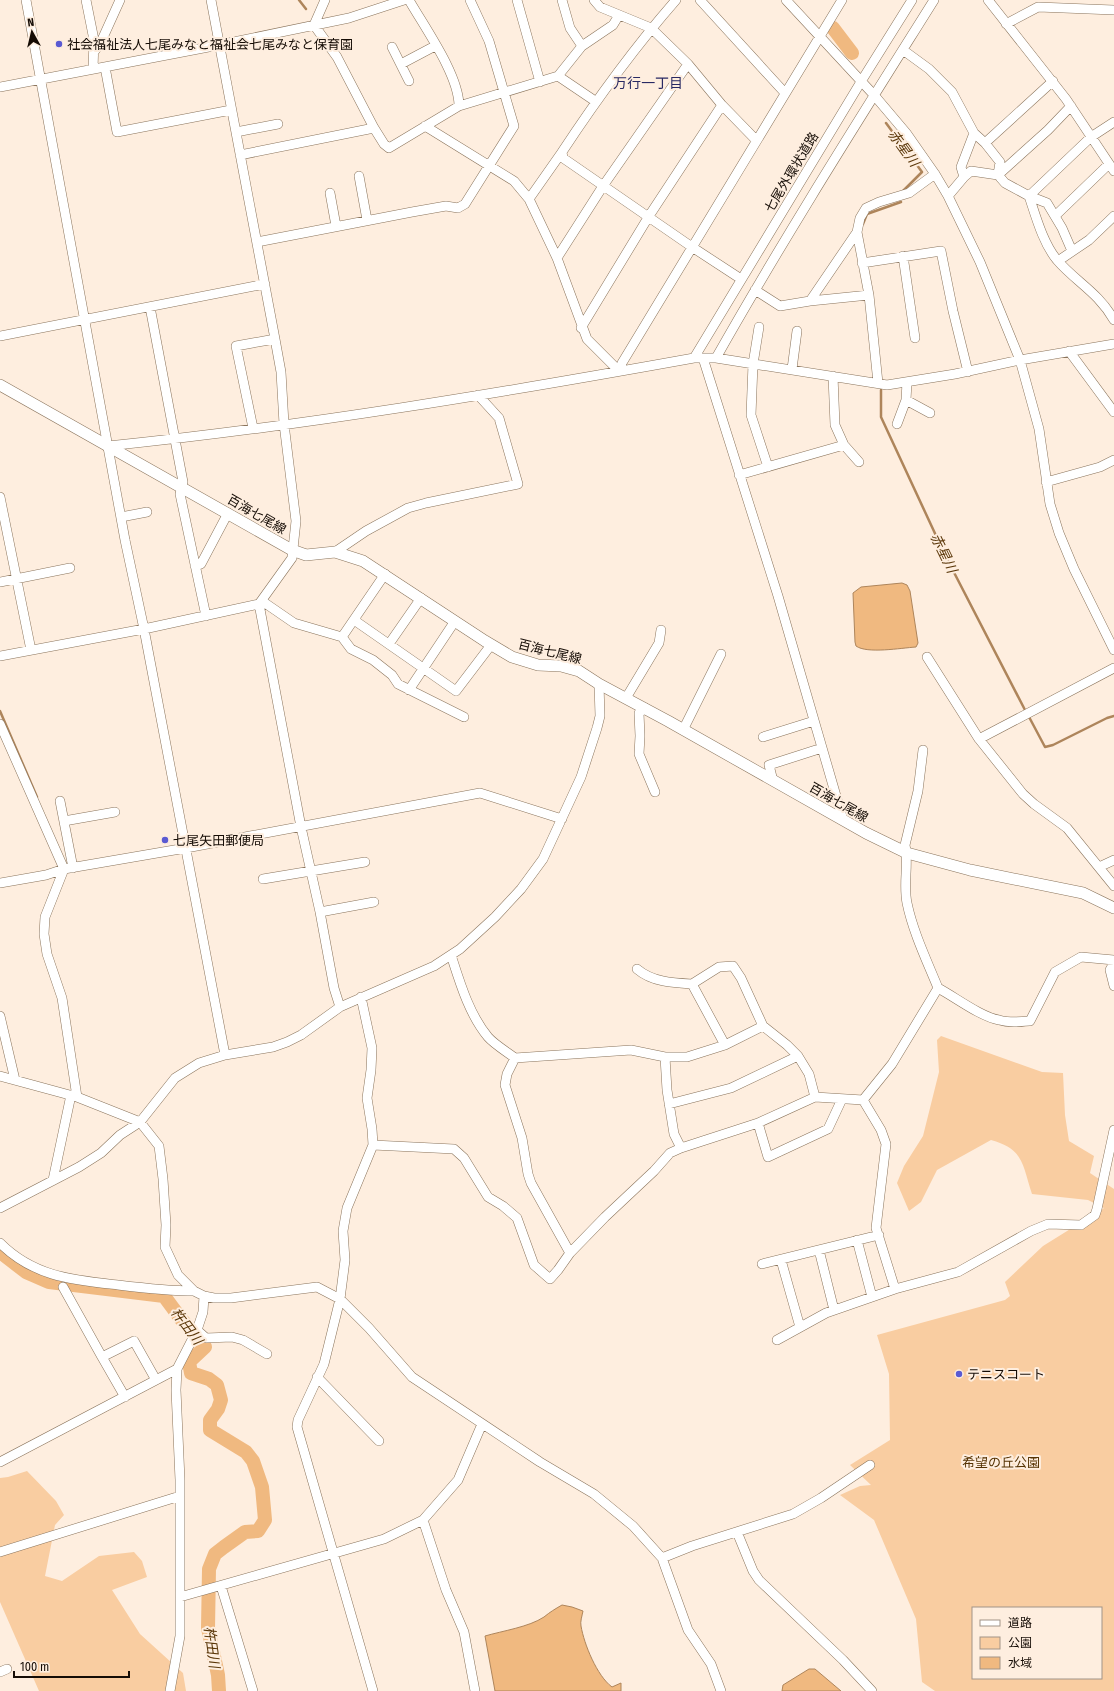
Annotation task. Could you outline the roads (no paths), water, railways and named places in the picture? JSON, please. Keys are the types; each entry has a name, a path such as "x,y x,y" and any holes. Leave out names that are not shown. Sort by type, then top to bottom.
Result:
{"main road":[{"name":"百海七尾線","path":"0,385 292,550 306,555 335,552 363,561 385,574 490,645 512,657 538,665 561,666 579,671 599,684 645,708 866,833 907,853 970,870 1084,894 1114,908"}],"street":[{"path":"26,0 86,319 121,517 186,848 224,1055"},
{"path":"86,0 94,40 93,70"},
{"path":"94,53 101,42 120,0"},
{"path":"0,656 144,629 260,603 292,558 296,521 284,424 281,372 211,0"},
{"path":"314,25 325,0"},
{"path":"0,87 93,70 349,18 404,0"},
{"path":"409,0 436,46 453,79 459,98 459,106"},
{"path":"517,0 540,82"},
{"path":"562,0 570,28 582,46"},
{"path":"594,0 600,7 652,28 688,64 722,105 756,140"},
{"path":"529,199 595,102 652,28 676,0"},
{"path":"700,0 785,93"},
{"path":"786,0 862,80 907,134 935,174 948,196 980,262 1020,360 1040,428 1046,482 1050,504 1059,533 1074,569 1114,650"},
{"path":"619,372 622,363 842,0"},
{"name":"七尾外環状道路","path":"698,358 741,279 912,0"},
{"path":"716,358 755,290 934,0"},
{"path":"988,0 1053,81 1112,168 1055,216"},
{"path":"1033,10 1036,0"},
{"path":"1103,10 1105,0"},
{"path":"257,242 446,206 458,208 464,204 490,166 514,126 490,41 474,1"},
{"path":"1006,24 1038,7 1114,10"},
{"path":"314,25 337,57 374,128 384,144 389,148 459,106 558,76 582,46 613,24 619,15"},
{"path":"401,64 436,46"},
{"path":"392,47 409,81"},
{"path":"903,50 929,68 952,92 974,133 985,143 1000,162 998,175"},
{"path":"557,258 603,186 688,64"},
{"path":"105,67 118,132 231,110"},
{"path":"558,76 595,102"},
{"path":"985,143 1053,81"},
{"path":"581,328 649,216 722,105"},
{"path":"998,175 1048,130 1071,106"},
{"path":"1029,196 1091,137 1114,122"},
{"path":"236,132 278,124"},
{"path":"425,126 514,181 529,199 557,258 581,328 587,340 619,372"},
{"path":"240,156 374,128"},
{"path":"964,177 961,167 974,133"},
{"path":"562,152 563,158 570,164 741,279"},
{"path":"948,196 964,177 971,172 998,175 1005,183 1029,196 1047,203 1072,251"},
{"path":"878,383 868,295 857,232 860,218 866,208 879,202 909,194 935,174"},
{"path":"359,176 367,220"},
{"path":"330,193 336,226"},
{"path":"1029,196 1040,230 1058,261 1096,295 1114,320"},
{"path":"1058,261 1089,240 1114,216"},
{"path":"810,301 857,232"},
{"path":"862,263 941,251 953,311 968,372"},
{"path":"903,256 915,338"},
{"path":"0,336 265,284"},
{"path":"755,290 780,306 810,301 868,295"},
{"path":"150,307 183,482 180,494 206,616"},
{"path":"759,328 753,364 751,415 768,467"},
{"path":"792,369 797,331"},
{"path":"253,428 236,346 276,339"},
{"path":"108,446 175,439 284,424 478,395 698,358 716,358 886,385 968,372 1020,360 1114,344"},
{"path":"1069,351 1114,412"},
{"path":"698,358 739,475 778,596 843,820"},
{"path":"833,376 835,425 844,445 859,462"},
{"path":"897,424 906,400 907,382"},
{"path":"335,552 366,531 408,508 426,502 518,484 499,418 478,395"},
{"path":"906,400 930,413"},
{"path":"739,475 844,445"},
{"path":"1046,482 1100,467 1114,460"},
{"path":"0,499 31,650"},
{"path":"121,517 147,512"},
{"path":"195,566 201,564 228,513"},
{"path":"0,582 70,568"},
{"path":"342,637 385,574"},
{"path":"389,644 421,598"},
{"path":"260,603 294,623 342,637 351,648 373,660 392,675 398,684 464,717"},
{"path":"260,603 301,827 320,912 334,988 340,1007"},
{"path":"354,620 456,691 490,645"},
{"path":"409,690 455,621"},
{"path":"626,698 659,643 661,630"},
{"path":"683,730 721,654"},
{"path":"927,657 979,739 1023,794 1067,828 1114,886"},
{"path":"979,739 1114,668"},
{"path":"0,1208 101,1153 120,1135 140,1122 175,1078 199,1063 224,1055 274,1047 287,1042 301,1035 340,1007 434,966 460,949 495,917 521,889 543,859 581,777 597,728 600,716 599,684"},
{"path":"645,708 639,713 639,754 655,792"},
{"path":"763,737 814,721"},
{"path":"0,724 4,744 64,869 45,917 44,934 47,954 62,998 74,1096 53,1180"},
{"path":"773,781 769,765 822,748"},
{"path":"923,750 918,792 905,845 907,853 905,878 907,903 938,988 987,1016 998,1020 1014,1022 1030,1021 1055,972 1081,957 1114,960"},
{"path":"0,883 46,875 64,869 301,827 480,793 562,820"},
{"path":"60,801 73,868"},
{"path":"64,821 115,812"},
{"path":"1099,867 1114,860"},
{"path":"263,879 365,862"},
{"path":"320,912 374,902"},
{"path":"451,956 468,1003 480,1026 489,1038 515,1058 631,1050 665,1057 687,1057 724,1045 763,1026"},
{"path":"1114,963 1110,970 1114,986"},
{"path":"637,969 644,974 669,983 692,984 718,967 733,966 741,978 763,1026 798,1056 809,1074 815,1096"},
{"path":"692,984 724,1045"},
{"path":"863,1100 892,1064 938,988"},
{"path":"361,997 372,1048 367,1098 373,1145 347,1208 343,1231 345,1260 340,1299 324,1364 298,1420 297,1426 373,1691"},
{"path":"0,1016 15,1080"},
{"path":"669,1104 731,1088 798,1056"},
{"path":"665,1057 669,1104 674,1134 681,1148"},
{"path":"515,1058 507,1074 505,1085 522,1138 528,1174 531,1183 570,1252"},
{"path":"0,1076 74,1096 140,1122 159,1146 163,1179 166,1251 178,1275 194,1292"},
{"path":"373,1145 454,1149 464,1158 488,1197 503,1206 517,1218 534,1265 550,1279 570,1252 604,1217 654,1171 670,1153 758,1123 815,1096 863,1100"},
{"path":"758,1123 768,1157 828,1129 842,1099"},
{"path":"863,1100 882,1130 886,1144 876,1228 895,1289"},
{"path":"777,1340 834,1310 895,1289 958,1272 1031,1231 1048,1224 1081,1225 1095,1215 1114,1130"},
{"path":"762,1264 879,1235"},
{"path":"857,1240 872,1297"},
{"path":"0,1243 29,1265 55,1276 76,1280 167,1291 194,1292 204,1296 230,1298 317,1287 340,1299 369,1328 412,1377 540,1462 594,1494 633,1526 662,1558 688,1630 712,1664 720,1691"},
{"path":"819,1250 834,1310"},
{"path":"781,1260 800,1327"},
{"path":"63,1287 125,1397"},
{"path":"170,1691 180,1636 180,1466 176,1390 177,1369 196,1333 203,1312 204,1296"},
{"path":"196,1333 206,1338 232,1338 243,1340 267,1354"},
{"path":"102,1357 134,1341 156,1380"},
{"path":"0,1462 177,1369"},
{"path":"317,1377 379,1441"},
{"path":"180,1598 384,1540 423,1520 458,1480 482,1424"},
{"path":"662,1558 692,1546 793,1514 821,1498 870,1465"},
{"path":"0,1552 180,1496"},
{"path":"423,1520 446,1590 464,1632 475,1691"},
{"path":"737,1532 753,1571 759,1580 843,1660 872,1691"},
{"path":"222,1586 253,1691"}],"water":[{"path":"902,583 907,585 910,591 918,643 916,647 868,650 856,646 853,593 861,587"},
{"path":"562,1605 583,1611 581,1626 585,1642 596,1668 606,1682 612,1687 621,1683 621,1691 495,1691 485,1636 531,1623 544,1617"},
{"path":"809,1669 815,1669 841,1691 782,1691 783,1685"}],"waterway":[{"path":"299,0 306,9"},
{"name":"赤星川","path":"833,28 852,53"},
{"name":"赤星川","path":"886,123 922,172 903,191"},
{"name":"赤星川","path":"863,224 867,214 901,202"},
{"name":"赤星川","path":"881,390 881,417 945,555 1025,710"},
{"path":"0,711 37,797"},
{"name":"赤星川","path":"1028,715 1045,747 1053,745 1114,716"},
{"name":"杵田川","path":"0,1252 26,1272 49,1282 164,1296 205,1347 189,1362 191,1373 209,1379 217,1385 221,1400 218,1409 210,1420 210,1430 246,1452 253,1461 262,1487 265,1520 258,1531 245,1532 215,1554 209,1569 208,1628 218,1675 219,1691"}],"place":[{"name":"社会福祉法人七尾みなと福祉会七尾みなと保育園","path":"59,44"},
{"name":"七尾矢田郵便局","path":"165,840"},
{"name":"テニスコート","path":"959,1374"}],"district":[{"name":"万行一丁目","path":"648,83"}],"park label":[{"name":"希望の丘公園","path":"1001,1462"}]}
